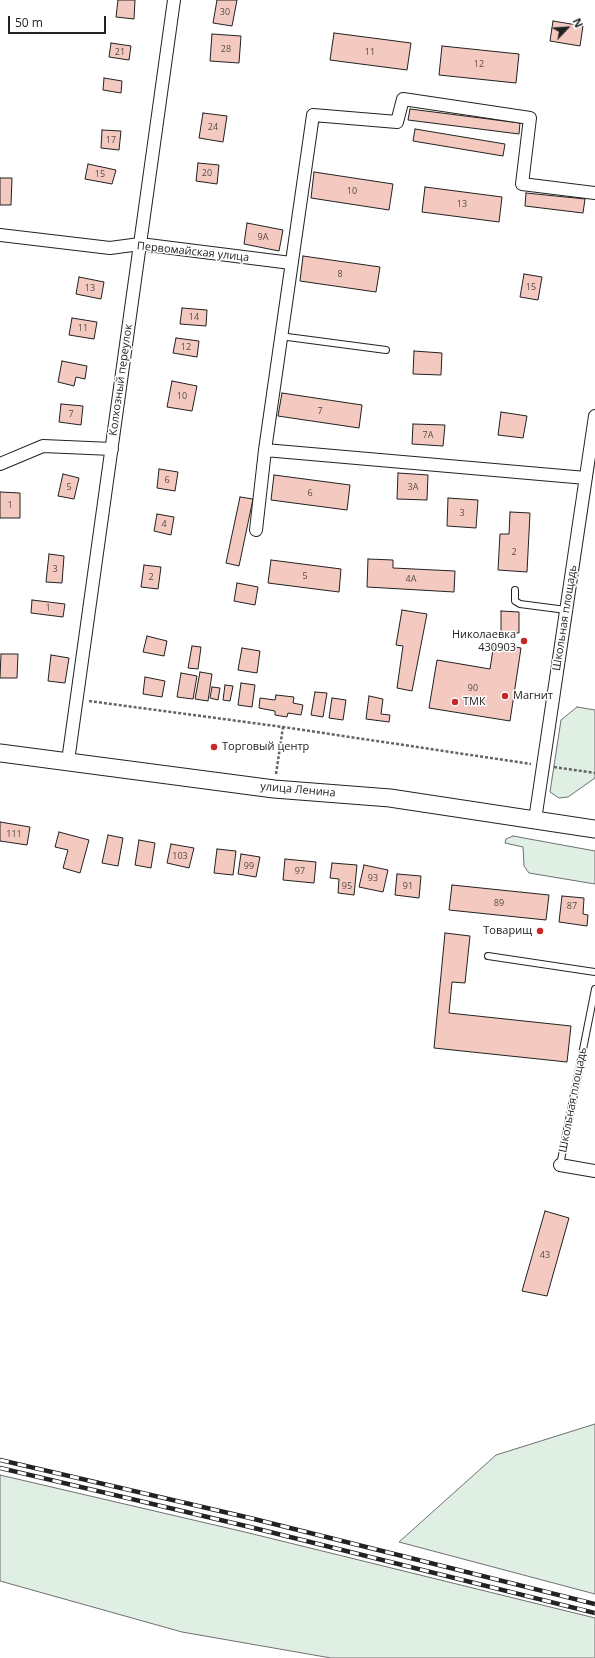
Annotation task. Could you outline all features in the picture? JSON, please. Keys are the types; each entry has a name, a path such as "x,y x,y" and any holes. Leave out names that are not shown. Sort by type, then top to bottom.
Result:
{"main road":[{"name":"улица Ленина","path":"0,753 274,789 390,798 595,829"}],"street":[{"name":"Колхозный переулок","path":"68,761 174,0"},
{"path":"256,530 264,450 313,115 397,122 403,98 530,118 522,184 595,193"},
{"name":"Первомайская улица","path":"0,235 110,248 140,244 291,263"},
{"name":"Школьная площадь","path":"535,820 595,416"},
{"path":"0,464 43,446 112,449"},
{"path":"264,450 586,478"},
{"path":"560,1164 595,1171"}],"lane":[{"path":"280,336 386,350"},
{"path":"515,590 515,601 520,604 566,610"},
{"path":"488,956 595,972"},
{"name":"Школьная площадь","path":"560,1164 595,989"}],"path":[{"path":"77,699 283,727 595,773"},
{"path":"274,789 283,727"}],"green space":[{"path":"577,707 595,710 595,778 568,797 559,798 550,792 561,720"},
{"path":"513,836 595,851 595,884 529,873 524,866 523,847 505,843 506,839"},
{"path":"595,1424 595,1594 399,1542 496,1455"},
{"path":"0,1475 249,1533 595,1618 595,1658 331,1658 182,1632 0,1581"}],"building":[{"path":"118,0 135,0 134,19 116,17"},
{"path":"217,0 237,0 232,26 213,23"},
{"path":"553,21 583,26 580,46 550,41"},
{"path":"334,33 411,43 407,70 330,60"},
{"path":"212,34 241,36 239,63 210,61"},
{"path":"111,43 131,46 129,60 109,57"},
{"path":"442,46 519,54 516,83 439,75"},
{"path":"104,78 122,81 121,93 103,90"},
{"path":"410,109 520,123 519,134 408,120"},
{"path":"203,113 227,116 223,142 199,138"},
{"path":"415,129 505,144 503,156 413,141"},
{"path":"102,130 121,131 119,150 101,148"},
{"path":"198,163 219,165 217,184 196,181"},
{"path":"88,164 116,170 112,184 85,179"},
{"path":"314,172 393,184 389,210 311,198"},
{"path":"0,178 12,178 11,205 0,205"},
{"path":"425,187 502,197 499,222 422,212"},
{"path":"526,193 585,199 583,213 525,206"},
{"path":"247,223 283,230 279,251 244,244"},
{"path":"303,256 380,267 376,292 300,281"},
{"path":"524,274 542,277 538,300 520,297"},
{"path":"79,277 104,282 101,299 76,294"},
{"path":"182,308 207,310 206,326 180,324"},
{"path":"72,318 97,322 94,339 69,335"},
{"path":"176,338 199,341 197,357 173,353"},
{"path":"414,351 442,353 441,375 413,374"},
{"path":"62,361 87,366 85,379 76,377 74,386 58,382"},
{"path":"172,381 197,386 192,411 167,407"},
{"path":"282,393 362,405 359,428 278,416"},
{"path":"61,404 83,406 81,425 59,422"},
{"path":"501,412 527,416 523,438 498,435"},
{"path":"413,424 445,425 443,446 412,444"},
{"path":"159,469 178,472 175,491 157,488"},
{"path":"398,473 428,475 427,500 397,499"},
{"path":"63,474 79,478 74,499 58,496"},
{"path":"274,475 350,485 347,510 271,500"},
{"path":"0,492 20,493 20,518 0,518"},
{"path":"240,497 253,499 239,566 226,563"},
{"path":"448,498 478,500 476,528 447,526"},
{"path":"510,512 530,513 527,572 498,570 500,534 509,534"},
{"path":"157,514 174,517 171,535 154,531"},
{"path":"49,554 64,556 62,583 46,582"},
{"path":"368,559 393,560 393,568 455,571 454,592 367,587"},
{"path":"271,560 341,569 339,592 268,583"},
{"path":"144,565 161,567 158,589 141,587"},
{"path":"237,583 258,587 255,605 234,601"},
{"path":"32,600 65,604 63,617 31,613"},
{"path":"402,610 427,614 412,691 397,688 403,646 396,645"},
{"path":"501,611 519,612 519,633 501,633"},
{"path":"147,636 167,641 164,656 143,652"},
{"path":"494,643 521,648 510,721 429,708 437,660 490,669"},
{"path":"192,646 201,647 198,669 188,668"},
{"path":"242,648 260,651 257,673 238,670"},
{"path":"1,654 18,654 17,678 0,678"},
{"path":"51,655 69,658 65,683 48,681"},
{"path":"200,672 212,674 208,701 195,699"},
{"path":"181,673 197,676 193,699 177,697"},
{"path":"145,677 165,681 162,697 143,694"},
{"path":"241,683 255,685 252,707 238,705"},
{"path":"225,685 233,686 230,701 223,700"},
{"path":"212,687 220,688 218,700 210,698"},
{"path":"315,692 327,693 323,717 311,715"},
{"path":"276,695 294,697 293,703 303,705 301,715 288,713 287,717 275,715 275,711 259,708 260,698 275,700"},
{"path":"369,696 383,699 381,714 390,715 389,722 366,719"},
{"path":"332,698 346,700 343,720 329,718"},
{"path":"0,822 30,827 27,845 0,841"},
{"path":"59,832 89,840 80,873 63,868 68,850 55,847"},
{"path":"108,835 123,838 118,866 102,863"},
{"path":"139,840 155,843 151,868 135,865"},
{"path":"171,844 194,848 189,868 167,863"},
{"path":"217,849 236,851 233,875 214,873"},
{"path":"241,854 260,857 256,877 238,874"},
{"path":"285,859 316,862 314,883 283,880"},
{"path":"332,863 357,865 354,895 338,893 339,879 330,878"},
{"path":"364,865 388,870 383,892 359,887"},
{"path":"397,874 421,876 419,898 395,895"},
{"path":"452,885 549,895 546,920 449,910"},
{"path":"562,896 584,898 583,914 588,915 587,926 559,922"},
{"path":"445,933 470,936 465,983 452,982 449,1013 571,1026 567,1062 434,1048"},
{"path":"545,1211 569,1218 547,1296 522,1291"}],"railway":[{"path":"0,1460 250,1518 595,1604"},
{"path":"0,1468 250,1527 595,1613"}],"place":[{"name":"Николаевка 430903","path":"524,641"},
{"name":"Магнит","path":"505,696"},
{"name":"ТМК","path":"455,702"},
{"name":"Торговый центр","path":"214,747"},
{"name":"Товарищ","path":"540,931"}]}
